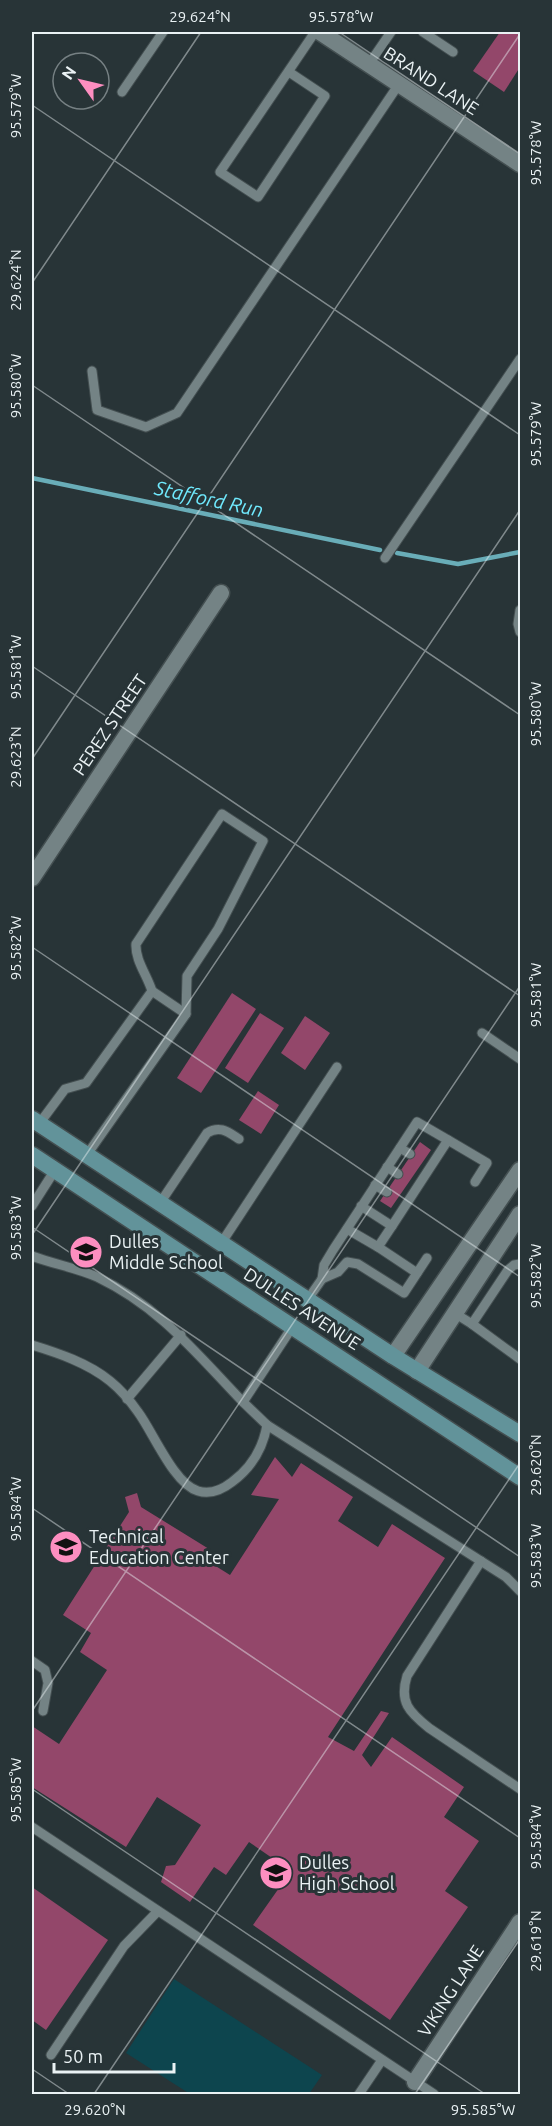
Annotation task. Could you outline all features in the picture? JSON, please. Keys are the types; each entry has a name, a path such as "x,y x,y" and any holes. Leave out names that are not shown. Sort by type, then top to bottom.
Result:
{"main road":[{"name":"DULLES AVENUE","path":"35,1121 393,1356 520,1434"},
{"name":"DULLES AVENUE","path":"32,1155 520,1477"}],"street":[{"name":"BRAND LANE","path":"320,32 520,164"},
{"name":"PEREZ STREET","path":"32,878 221,593"},
{"path":"393,1356 520,1170"},
{"path":"417,1371 520,1214"},
{"name":"VIKING LANE","path":"415,2082 520,1922"}],"lane":[{"path":"122,92 163,32"},
{"path":"289,72 325,96 258,197 220,172 315,32"},
{"path":"369,64 391,32"},
{"path":"423,32 453,52"},
{"path":"92,371 97,410 146,427 177,413 399,84"},
{"path":"385,558 520,359"},
{"path":"520,610 518,624 520,632"},
{"path":"86,1156 186,1014 187,976 218,928 263,841 222,814 136,944 135,955 146,973 152,992 186,1014"},
{"path":"35,1121 65,1089 86,1083 152,992"},
{"path":"482,1033 520,1059"},
{"path":"222,1242 336,1067"},
{"path":"309,1299 322,1279 324,1265 417,1122 488,1163 475,1182"},
{"path":"160,1203 207,1133 214,1129 224,1130 239,1139"},
{"path":"378,1247 405,1205 413,1184 448,1140"},
{"path":"400,1148 410,1154"},
{"path":"387,1167 398,1174"},
{"path":"32,1206 55,1170"},
{"path":"375,1185 387,1192"},
{"path":"397,1199 405,1205"},
{"path":"362,1206 392,1226"},
{"path":"347,1229 417,1273"},
{"path":"32,1256 95,1276 158,1314 267,1425 506,1577 520,1591"},
{"path":"322,1279 338,1272 347,1262 358,1264 404,1293 427,1258"},
{"path":"472,1324 508,1270 520,1264"},
{"path":"456,1314 520,1359"},
{"path":"243,1402 293,1326"},
{"path":"127,1399 181,1335"},
{"path":"32,1345 62,1354 110,1381 138,1411 180,1479 198,1492 220,1491 241,1475 256,1456 264,1440 267,1425"},
{"path":"481,1561 407,1676 403,1689 405,1703 415,1717 429,1728 520,1789"},
{"path":"32,1661 45,1670 48,1683 43,1711"},
{"path":"32,1827 434,2094"},
{"path":"51,2055 124,1946 158,1911"},
{"path":"358,2094 382,2060"}],"shaded area":[{"path":"174,1979 322,2075 309,2094 190,2094 126,2053"}],"building":[{"path":"500,32 520,32 520,67 504,92 473,71"},
{"path":"232,993 256,1009 201,1093 177,1078"},
{"path":"260,1013 284,1028 248,1083 225,1068"},
{"path":"305,1016 330,1033 305,1070 281,1053"},
{"path":"258,1091 279,1105 261,1134 239,1120"},
{"path":"420,1142 431,1150 391,1208 380,1201"},
{"path":"275,1457 292,1477 301,1463 353,1497 338,1521 378,1547 392,1524 445,1558 328,1737 354,1751 381,1711 389,1713 362,1755 371,1767 392,1737 464,1787 444,1817 479,1841 445,1891 468,1907 390,2020 253,1925 291,1871 249,1842 226,1875 214,1867 190,1902 161,1882 166,1866 175,1865 201,1825 157,1797 126,1847 32,1787 32,1726 59,1744 107,1670 80,1652 91,1633 63,1615 129,1512 125,1497 137,1493 141,1507 209,1549 206,1560 230,1575 279,1499 251,1495"},
{"path":"32,1887 108,1940 46,2030 32,2020"}],"waterway":[{"name":"Stafford Run","path":"32,478 380,550"},
{"name":"Stafford Run","path":"397,553 458,564 520,552"}],"place":[{"name":"Dulles Middle School","path":"86,1252"},
{"name":"Technical Education Center","path":"66,1547"},
{"name":"Dulles High School","path":"276,1873"}]}
